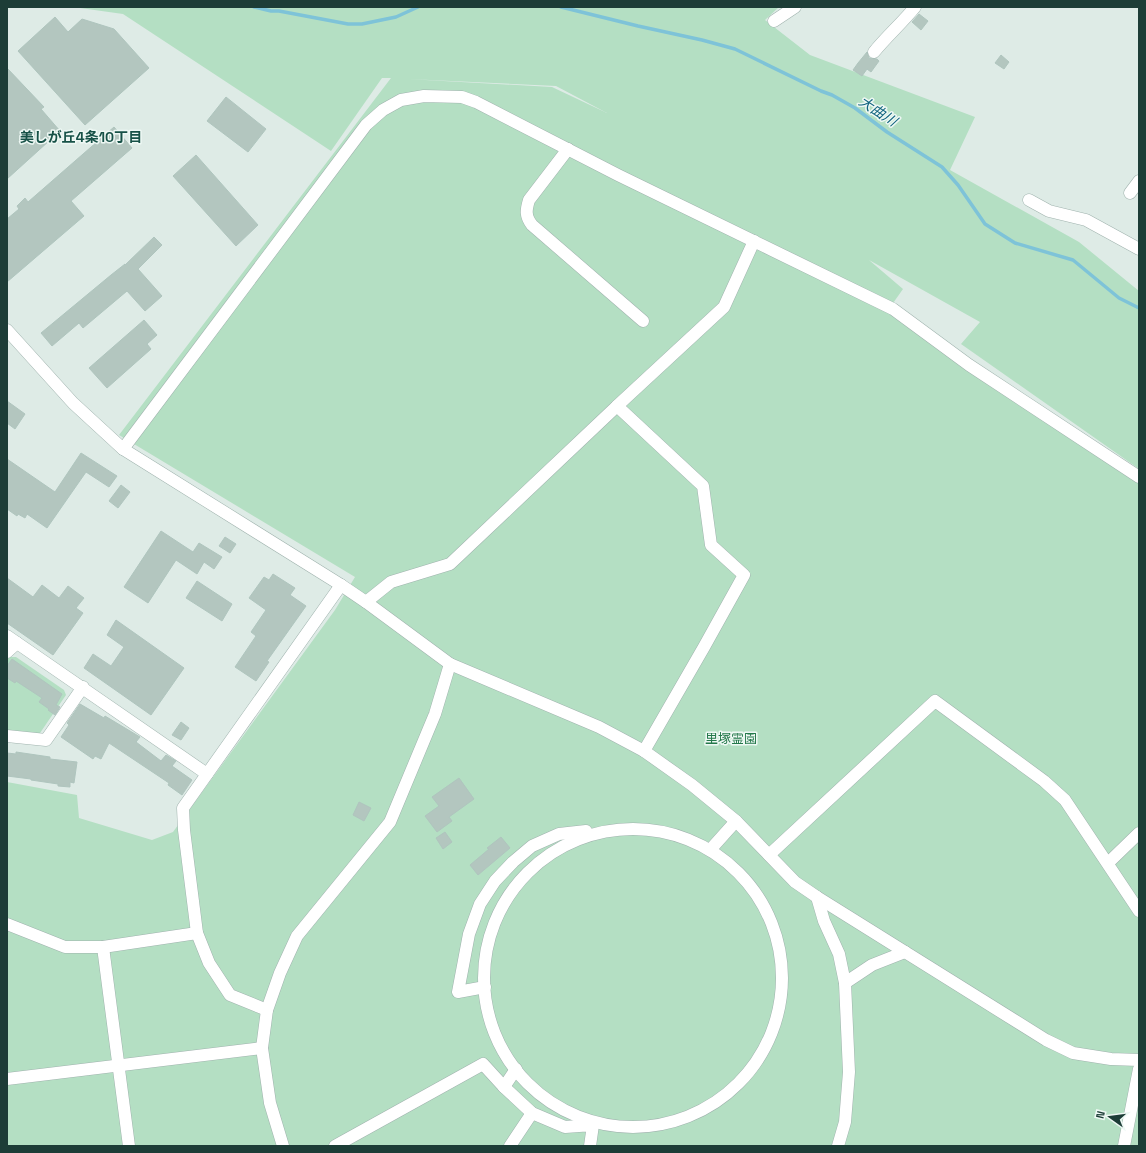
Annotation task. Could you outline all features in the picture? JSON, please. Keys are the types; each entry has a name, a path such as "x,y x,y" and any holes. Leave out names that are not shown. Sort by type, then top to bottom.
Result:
{"street":[{"path":"774,21 795,7"},
{"path":"874,52 890,32 902,23 915,7"},
{"path":"123,449 366,124 383,110 401,100 424,96 462,97 476,102 892,309 969,365 1139,478"},
{"path":"568,149 530,200 526,210 526,218 532,225 643,321"},
{"path":"1130,193 1139,181"},
{"path":"1029,200 1048,211 1086,220 1139,249"},
{"path":"366,602 391,582 450,564 724,307 754,241"},
{"path":"7,330 73,403 123,449 341,585 450,664 599,727 644,751 692,785 736,821 795,882 1046,1040 1073,1053 1111,1059 1139,1060"},
{"path":"617,406 703,486 712,545 744,575 644,751"},
{"path":"267,1010 230,995 209,963 197,933 184,830 183,808 341,585"},
{"path":"7,652 12,639 208,774"},
{"path":"283,1146 270,1103 262,1048 267,1010 280,972 297,936 390,822 435,714 450,664"},
{"path":"7,736 46,740 83,687"},
{"path":"769,855 935,701 1044,781 1065,800 1139,911"},
{"path":"710,850 736,821"},
{"path":"335,1146 483,1064 504,1087 532,1113 565,1127 593,1125 617,1130 649,1131 700,1114 740,1082 769,1039 782,997 780,950 763,905 734,871 710,850 683,835 658,828 621,826 559,834 532,846 513,862 495,881 480,904 469,934 458,992 485,987"},
{"path":"590,830 544,860 510,893 488,945 485,987 489,1013 497,1037 516,1069 548,1101 593,1125"},
{"path":"1108,863 1139,832"},
{"path":"495,881 510,893"},
{"path":"817,897 824,921 839,954 845,983 849,1072 845,1122 838,1146"},
{"path":"7,924 65,947 103,947 197,933"},
{"path":"103,947 129,1146"},
{"path":"845,983 872,965 905,952"},
{"path":"7,1079 262,1048"},
{"path":"504,1087 516,1069"},
{"path":"1124,1146 1139,1069"},
{"path":"510,1146 532,1113"},
{"path":"590,1146 593,1125"}],"green space":[{"name":"里塚霊園","path":"73,7 779,7 765,20 810,55 975,117 950,170 1079,242 1139,291 1139,469 961,344 980,322 869,260 903,289 891,306 1139,473 1139,1146 7,1146 7,782 77,795 79,818 152,840 173,832 335,610 355,577 119,435 391,78 382,78 331,151 123,14","holes":["408,79 556,86 607,113 552,87"]},
{"path":"9,657 16,657 64,690 66,695 40,733 35,735 7,731 7,659"}],"building":[{"path":"919,14 928,21 921,30 912,22"},
{"path":"55,17 68,32 82,19 114,29 149,68 85,125 18,51"},
{"path":"867,52 869,58 877,59 879,61 871,72 867,69 862,76 853,70"},
{"path":"1001,55 1009,62 1004,69 995,63"},
{"path":"7,68 44,107 41,109 60,131 7,179"},
{"path":"226,97 266,129 248,152 207,121"},
{"path":"114,127 132,148 71,201 84,216 7,282 7,219 19,209 17,206 25,198 28,202"},
{"path":"196,155 258,225 236,246 173,176"},
{"path":"154,237 162,245 138,269 162,296 145,311 127,291 83,328 79,323 52,346 41,333 125,265"},
{"path":"144,320 157,335 147,344 151,349 107,388 89,368"},
{"path":"7,401 25,414 15,429 7,423"},
{"path":"81,453 117,476 109,487 86,472 47,528 27,514 25,518 18,514 17,516 7,509 7,459 55,492"},
{"path":"121,485 130,492 118,508 109,501"},
{"path":"161,531 193,552 199,543 222,557 214,569 204,562 197,574 176,560 148,603 124,587"},
{"path":"225,537 236,544 230,553 219,546"},
{"path":"273,574 295,588 290,595 306,606 267,661 269,662 256,681 235,667 256,636 251,632 266,610 249,598 264,577 269,580"},
{"path":"7,578 33,597 42,585 59,598 68,586 84,598 76,608 83,613 53,655 7,623"},
{"path":"197,581 232,604 222,621 186,598"},
{"path":"116,620 184,668 151,715 84,668 93,654 111,666 124,647 107,635"},
{"path":"12,659 62,694 56,705 60,707 55,715 39,702 42,698 16,681 15,683 7,678 7,666"},
{"path":"80,704 104,718 105,716 140,737 136,742 161,761 166,755 176,761 172,766 192,780 182,795 168,785 169,783 109,743 101,759 95,756 93,759 61,737 69,725 67,723"},
{"path":"181,722 189,728 181,740 172,735"},
{"path":"16,752 50,757 50,759 77,762 74,783 70,782 70,787 58,786 58,784 7,776 7,753 16,754"},
{"path":"459,778 474,799 449,817 452,821 437,832 425,816 439,806 432,797"},
{"path":"359,802 371,808 364,821 353,815"},
{"path":"445,832 452,842 443,849 436,838"},
{"path":"501,837 510,848 478,875 470,865 489,849 487,848"}],"waterway":[{"name":"大曲川","path":"254,7 348,24 362,24 396,17 418,7"},
{"name":"大曲川","path":"561,7 735,49 832,95 855,108 887,132 942,167 958,185 985,224 1015,243 1073,260 1119,298 1139,308"}],"district":[{"name":"美しが丘4条10丁目","path":"81,137"}]}
